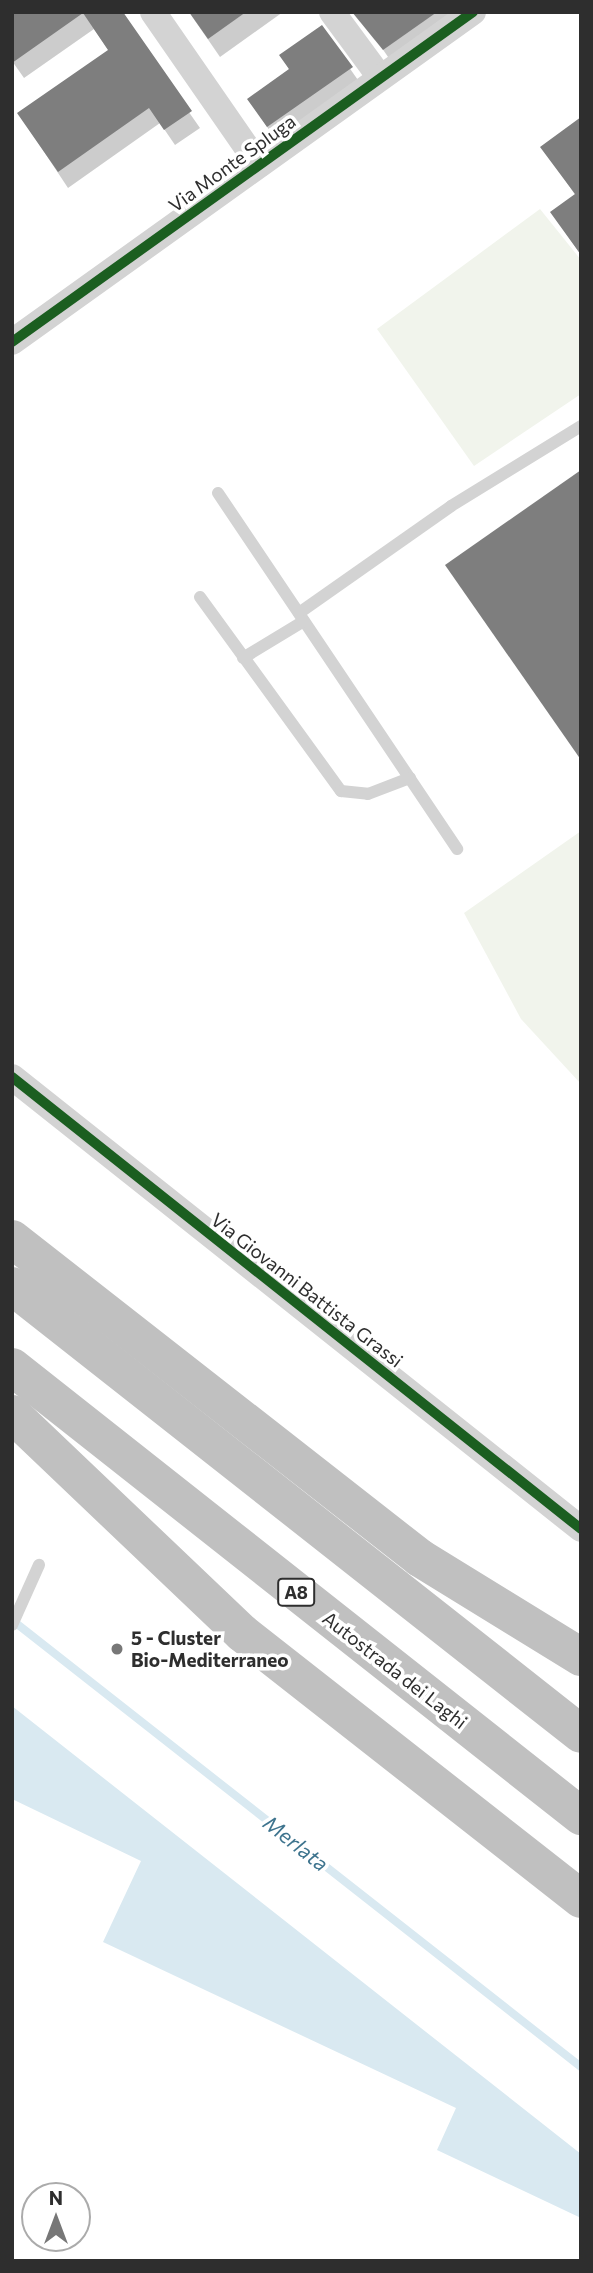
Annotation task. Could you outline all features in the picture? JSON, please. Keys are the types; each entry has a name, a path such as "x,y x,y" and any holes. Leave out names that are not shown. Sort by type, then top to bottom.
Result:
{"highway":[{"path":"12,1239 419,1558 581,1657"},
{"path":"12,1286 581,1734"},
{"name":"Autostrada dei Laghi","path":"12,1367 581,1816"},
{"path":"12,1414 242,1633 581,1899"}],"street":[{"path":"153,12 259,165"},
{"path":"332,12 380,77"},
{"name":"Via Monte Spluga","path":"12,342 473,12"},
{"name":"Via Giovanni Battista Grassi","path":"12,1077 581,1530"}],"lane":[{"path":"243,658 451,506 581,426"},
{"path":"218,493 457,849"},
{"path":"200,597 341,791 368,794 410,778"},
{"path":"12,1625 39,1565"}],"shaded area":[{"path":"540,209 581,260 581,394 474,466 377,329"},
{"path":"581,831 581,1084 521,1019 464,913"},
{"path":"12,1706 581,2154 581,2218 437,2150 456,2108 103,1942 141,1861 12,1799"}],"building":[{"path":"12,12 123,12 192,111 164,130 149,108 58,172 17,113 108,50 83,13 12,63"},
{"path":"189,12 246,12 208,39"},
{"path":"352,12 437,12 383,50"},
{"path":"322,25 353,67 267,127 247,99 289,69 279,55"},
{"path":"581,117 581,255 550,212 575,194 540,147"},
{"path":"581,470 581,760 445,565"}],"waterway":[{"name":"Merlata","path":"12,1620 581,2067"}],"cycle path":[{"path":"12,342 473,12"},
{"path":"12,1077 581,1529"}],"place":[{"name":"5 - Cluster Bio-Mediterraneo","path":"117,1649"}]}
